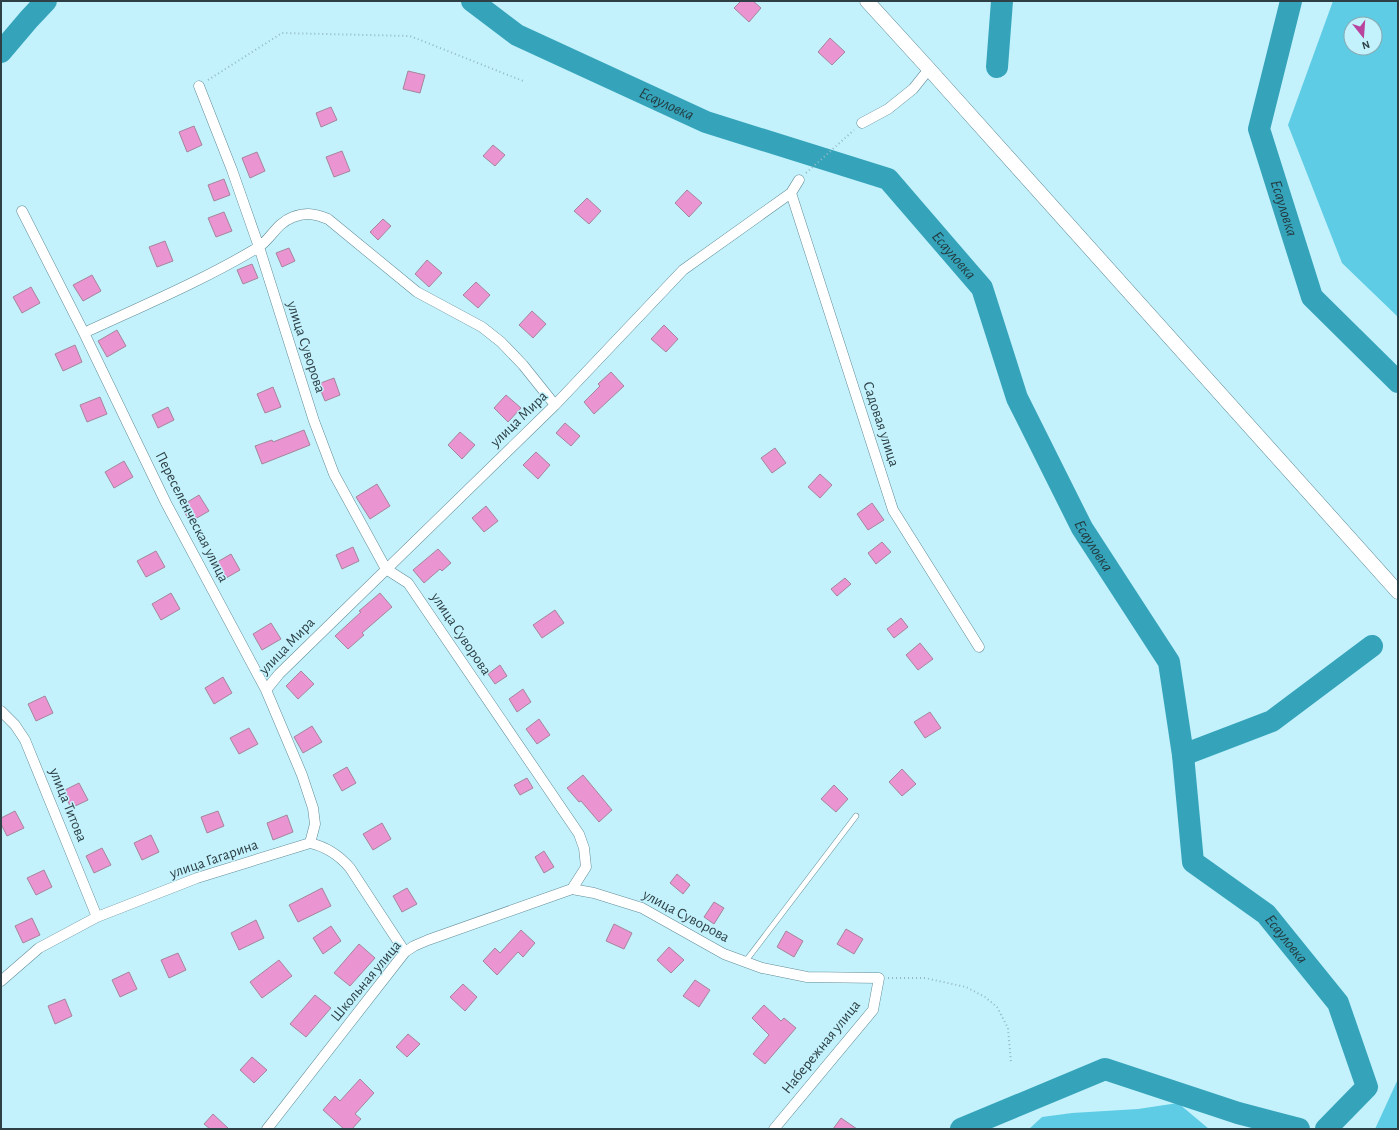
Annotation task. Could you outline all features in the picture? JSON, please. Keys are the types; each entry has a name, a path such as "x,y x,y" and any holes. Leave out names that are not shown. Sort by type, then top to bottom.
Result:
{"street":[{"path":"867,1 1398,592"},
{"path":"862,123 888,109 913,89 929,69"},
{"name":"улица Суворова","path":"199,86 232,170 259,247 312,413 334,474 386,569 408,583 579,834 584,848 586,867 572,889 594,893 642,908 724,954 762,968 807,977 879,978"},
{"name":"улица Мира","path":"266,690 280,674 386,569 555,405 683,270 791,193 799,180"},
{"name":"Садовая улица","path":"791,193 893,510 979,647"},
{"name":"Переселенческая улица","path":"22,211 84,333 166,503 266,690 302,775 313,808 315,824 310,843"},
{"path":"84,333 200,278 259,247 280,225 293,217 304,213 317,215 328,219 417,292 482,327 502,342 524,365 555,405"},
{"name":"улица Титова","path":"1,711 15,725 25,740 97,917"},
{"path":"310,843 322,846 332,851 350,868 405,952"},
{"name":"улица Гагарина","path":"1,982 39,948 97,917 197,878 310,843"},
{"name":"Школьная улица","path":"267,1129 405,952 428,940 572,889"},
{"name":"Набережная улица","path":"774,1129 873,1010 879,978"}],"lane":[{"path":"745,962 856,816"}],"path":[{"path":"199,86 282,33 410,36 523,81"},
{"path":"799,180 862,123"},
{"path":"879,978 925,978 966,987 986,997 997,1007 1008,1028 1011,1063"}],"shaded area":[{"path":"1333,1 1398,1 1398,317 1342,263 1288,125"},
{"path":"1398,1079 1398,1129 1375,1129"},
{"path":"1178,1103 1209,1129 1029,1129 1042,1117 1072,1113 1138,1109"}],"building":[{"path":"741,1 753,1 761,8 749,22 734,8"},
{"path":"830,38 845,52 832,65 818,52"},
{"path":"408,71 425,75 420,93 403,89"},
{"path":"331,107 337,120 321,127 316,113"},
{"path":"194,126 202,145 187,152 179,132"},
{"path":"493,145 505,155 495,166 483,156"},
{"path":"342,151 350,171 334,177 326,157"},
{"path":"257,152 265,171 250,178 242,158"},
{"path":"224,179 230,195 214,201 208,185"},
{"path":"687,190 702,203 689,217 675,203"},
{"path":"587,198 601,211 589,224 574,211"},
{"path":"224,212 232,231 216,237 208,218"},
{"path":"383,219 391,226 378,240 370,232"},
{"path":"165,241 173,261 157,267 149,247"},
{"path":"289,248 295,261 282,267 276,253"},
{"path":"427,260 442,273 429,287 415,274"},
{"path":"252,264 258,278 243,284 237,270"},
{"path":"92,275 101,291 83,301 73,285"},
{"path":"476,282 490,295 478,308 463,295"},
{"path":"31,287 40,303 22,313 13,297"},
{"path":"532,311 546,324 533,338 519,325"},
{"path":"664,325 678,339 666,352 651,339"},
{"path":"117,330 126,346 107,357 98,341"},
{"path":"75,345 82,362 63,371 55,354"},
{"path":"611,372 624,386 594,414 584,402 600,386 598,384"},
{"path":"334,378 340,395 325,401 318,384"},
{"path":"273,387 281,407 265,413 257,394"},
{"path":"506,395 521,408 508,422 494,408"},
{"path":"100,397 107,414 87,422 80,405"},
{"path":"168,407 174,420 158,428 152,415"},
{"path":"565,423 580,436 571,446 556,433"},
{"path":"304,430 310,445 262,464 255,446 272,440 273,442"},
{"path":"460,432 475,445 462,459 448,445"},
{"path":"775,448 786,463 772,473 761,458"},
{"path":"536,452 550,465 538,479 523,465"},
{"path":"124,461 133,477 114,488 105,472"},
{"path":"820,474 832,485 820,498 808,487"},
{"path":"377,484 390,506 370,519 356,497"},
{"path":"199,495 209,511 190,522 181,506"},
{"path":"872,503 884,520 868,530 857,514"},
{"path":"486,506 498,521 484,532 472,518"},
{"path":"882,542 891,552 876,564 868,553"},
{"path":"353,547 359,561 342,569 336,555"},
{"path":"438,549 451,563 442,571 440,569 424,583 413,570"},
{"path":"156,551 165,567 146,577 137,561"},
{"path":"231,554 240,570 221,581 212,565"},
{"path":"845,578 851,584 837,596 831,589"},
{"path":"171,593 180,609 161,620 152,604"},
{"path":"380,593 392,607 362,633 364,635 348,649 335,636 361,612 359,611"},
{"path":"555,610 564,623 542,638 533,625"},
{"path":"901,618 908,627 894,638 887,629"},
{"path":"271,623 281,639 262,650 253,634"},
{"path":"920,643 933,659 918,670 906,655"},
{"path":"500,665 507,676 495,684 488,674"},
{"path":"301,671 314,684 298,699 286,686"},
{"path":"223,677 232,693 214,704 205,688"},
{"path":"523,689 531,702 517,712 509,699"},
{"path":"45,696 53,713 36,721 28,704"},
{"path":"930,712 941,728 925,738 914,722"},
{"path":"539,719 550,735 537,744 526,729"},
{"path":"312,726 322,742 303,753 294,737"},
{"path":"249,728 258,744 239,754 230,738"},
{"path":"347,767 356,783 342,791 333,775"},
{"path":"902,769 916,784 902,796 889,782"},
{"path":"583,775 612,810 599,822 581,801 579,802 567,788"},
{"path":"527,778 533,788 520,795 514,785"},
{"path":"79,783 88,800 71,808 63,791"},
{"path":"834,785 848,799 836,812 821,799"},
{"path":"15,811 24,828 7,836 1,824 1,818"},
{"path":"218,811 224,826 207,833 201,817"},
{"path":"287,815 293,832 273,840 267,823"},
{"path":"382,823 391,839 373,850 363,834"},
{"path":"151,835 159,852 142,860 134,843"},
{"path":"102,848 111,865 94,873 86,856"},
{"path":"544,851 554,867 544,873 535,857"},
{"path":"44,870 52,887 36,895 27,878"},
{"path":"677,874 690,885 683,894 670,883"},
{"path":"322,888 331,906 298,922 289,905"},
{"path":"407,888 417,904 402,912 393,896"},
{"path":"714,902 724,908 714,924 704,917"},
{"path":"32,918 40,935 23,943 15,926"},
{"path":"256,920 264,938 239,950 231,933"},
{"path":"614,924 632,933 624,949 606,941"},
{"path":"331,926 341,941 323,954 313,938"},
{"path":"846,929 863,939 854,954 837,944"},
{"path":"521,930 535,943 523,957 518,952 497,975 483,961 495,948 500,953"},
{"path":"786,931 803,941 794,957 777,947"},
{"path":"359,944 375,958 350,986 334,973"},
{"path":"669,947 684,960 671,973 657,960"},
{"path":"178,953 186,970 169,978 161,960"},
{"path":"279,960 292,976 262,998 250,982"},
{"path":"129,972 137,989 120,997 112,980"},
{"path":"695,980 710,990 699,1007 683,996"},
{"path":"463,984 477,997 465,1011 450,997"},
{"path":"315,995 331,1008 306,1037 290,1024"},
{"path":"65,999 72,1016 55,1024 48,1006"},
{"path":"764,1005 781,1021 784,1018 796,1028 765,1064 753,1054 769,1035 752,1018"},
{"path":"408,1034 420,1044 407,1057 396,1047"},
{"path":"252,1057 267,1070 254,1083 240,1070"},
{"path":"360,1079 374,1093 355,1114 361,1119 352,1129 344,1129 323,1110 335,1096 340,1101"},
{"path":"213,1114 229,1129 210,1129 204,1124"},
{"path":"841,1118 857,1129 833,1129"}],"waterway":[{"name":"Есауловка","path":"1,52 46,1"},
{"name":"Есауловка","path":"472,1 517,35 706,122 888,179 982,288 1017,398 1082,528 1169,662 1183,755 1193,862 1266,914 1338,1003 1367,1087 1326,1129"},
{"name":"Есауловка","path":"997,67 1002,1"},
{"name":"Есауловка","path":"1291,1 1259,129 1312,297 1398,382"},
{"name":"Есауловка","path":"1183,755 1272,721 1372,646"},
{"name":"Есауловка","path":"961,1129 1105,1069 1238,1113 1299,1129"}]}
